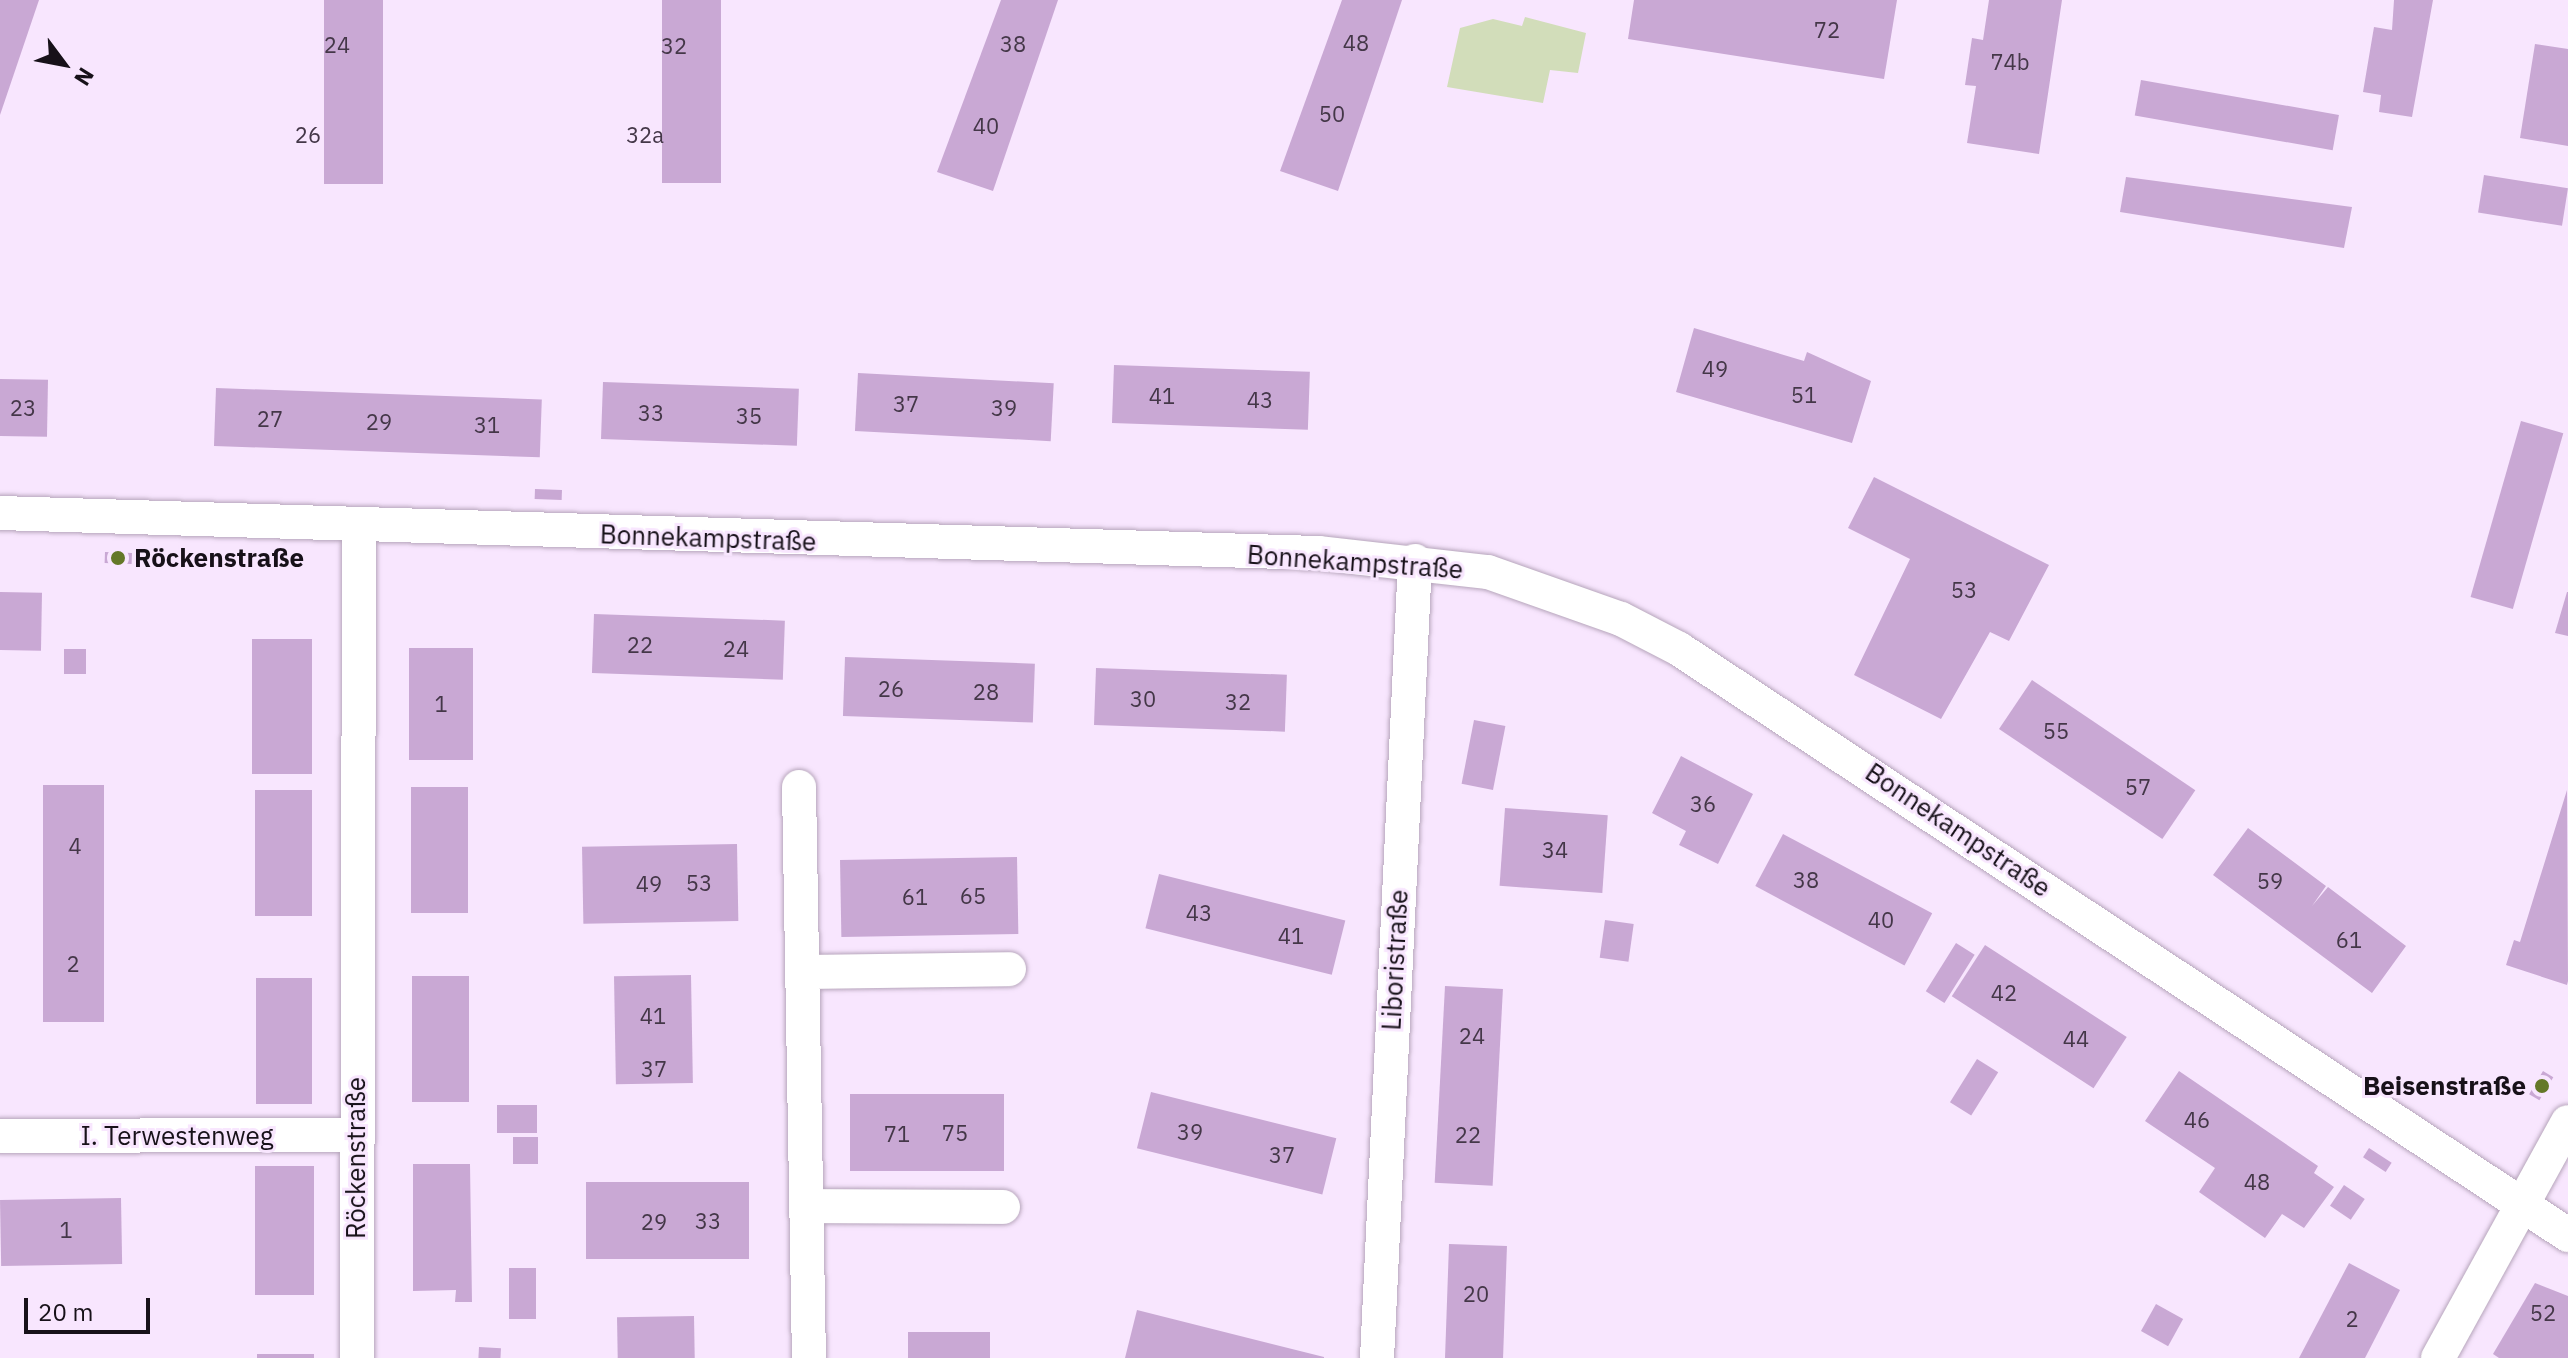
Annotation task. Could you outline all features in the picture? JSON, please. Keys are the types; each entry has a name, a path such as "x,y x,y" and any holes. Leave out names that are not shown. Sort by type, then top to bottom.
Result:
{"street":[{"name":"Bonnekampstraße","path":"0,513 1415,561 1488,572 1555,594 1679,649 2568,1235"},
{"name":"Röckenstraße","path":"357,1358 355,1135 359,526"},
{"name":"Liboristraße","path":"1377,1358 1415,561"},
{"path":"799,787 809,1358"},
{"path":"804,972 1009,969"},
{"path":"2438,1358 2568,1122"},
{"name":"I. Terwestenweg","path":"0,1136 355,1135"},
{"path":"806,1206 1003,1207"}],"green space":[{"path":"1525,17 1586,33 1578,73 1550,70 1543,103 1447,87 1460,28 1493,19 1522,26"}],"building":[{"path":"0,0 39,0 0,115"},
{"path":"324,0 383,0 383,184 324,184"},
{"path":"662,0 721,0 721,183 662,183"},
{"path":"1001,0 1058,0 993,191 937,172"},
{"path":"1342,0 1402,0 1338,191 1280,171"},
{"path":"1634,0 1897,0 1884,79 1628,39"},
{"path":"1989,0 2062,0 2039,154 1967,143 1976,86 1965,85 1972,38 1983,40"},
{"path":"2394,0 2433,0 2412,117 2379,112 2381,95 2363,92 2374,27 2392,30"},
{"path":"2535,44 2568,49 2568,146 2520,138"},
{"path":"2141,80 2339,115 2333,150 2135,115"},
{"path":"2484,175 2568,188 2562,226 2478,213"},
{"path":"2126,177 2352,207 2344,248 2120,212"},
{"path":"1694,328 1804,361 1807,352 1871,381 1852,443 1676,392"},
{"path":"1114,365 1310,372 1308,430 1112,423"},
{"path":"858,373 1054,383 1051,441 855,431"},
{"path":"0,379 48,380 47,437 0,436"},
{"path":"603,382 799,389 797,446 601,439"},
{"path":"216,388 542,399 540,457 214,446"},
{"path":"2521,421 2563,433 2513,609 2471,597"},
{"path":"1874,477 2049,565 2009,641 1990,632 1941,719 1854,675 1910,559 1848,528"},
{"path":"535,489 562,490 562,500 535,499"},
{"name":"Röckenstraße","path":"105,552 132,553 132,564 105,563"},
{"path":"0,592 42,593 41,651 0,650"},
{"path":"2568,592 2568,636 2555,633"},
{"path":"594,614 785,621 783,680 592,673"},
{"path":"252,639 312,639 312,774 252,774"},
{"path":"409,648 473,648 473,760 409,760"},
{"path":"64,649 86,649 86,674 64,674"},
{"path":"845,657 1035,664 1033,723 843,716"},
{"path":"1096,668 1287,675 1285,732 1094,725"},
{"path":"2032,680 2195,790 2162,839 1999,729"},
{"path":"1474,720 1505,726 1493,790 1462,784"},
{"path":"1681,756 1753,794 1718,864 1679,845 1686,831 1652,813"},
{"path":"43,785 104,785 104,1022 43,1022"},
{"path":"411,787 468,787 468,913 411,913"},
{"path":"255,790 312,790 312,916 255,916"},
{"path":"2567,790 2567,985 2506,965 2514,940 2520,942"},
{"path":"1505,808 1608,815 1602,893 1500,886"},
{"path":"2248,828 2326,886 2312,906 2328,887 2406,946 2372,993 2213,875"},
{"path":"1783,834 1932,913 1905,965 1755,886"},
{"path":"737,844 738,921 583,924 582,847"},
{"path":"1017,857 1018,934 841,937 840,860"},
{"path":"1159,874 1345,920 1332,975 1145,928"},
{"path":"1605,920 1634,924 1628,962 1600,958"},
{"path":"1956,943 1975,955 1944,1003 1926,991"},
{"path":"1985,945 2127,1037 2094,1088 1952,996"},
{"path":"691,975 693,1083 616,1084 614,976"},
{"path":"412,976 469,976 469,1102 412,1102"},
{"path":"256,978 312,978 312,1104 256,1104"},
{"path":"1445,986 1503,989 1493,1186 1435,1183"},
{"path":"1977,1059 1998,1072 1971,1115 1950,1102"},
{"path":"2179,1071 2318,1166 2314,1173 2334,1187 2304,1228 2282,1214 2265,1238 2199,1192 2215,1168 2145,1121"},
{"name":"Beisenstraße","path":"2543,1071 2553,1077 2539,1100 2529,1094"},
{"path":"1151,1092 1336,1138 1322,1194 1137,1148"},
{"path":"850,1094 1004,1094 1004,1171 850,1171"},
{"path":"497,1105 537,1105 537,1133 497,1133"},
{"path":"513,1137 538,1137 538,1164 513,1164"},
{"name":"Beisenstraße","path":"2369,1148 2392,1163 2386,1172 2363,1157"},
{"path":"413,1164 470,1164 472,1302 455,1302 456,1290 413,1291"},
{"path":"255,1166 314,1166 314,1295 255,1295"},
{"path":"586,1182 749,1182 749,1259 586,1259"},
{"path":"2344,1185 2365,1199 2351,1220 2330,1206"},
{"path":"121,1198 122,1264 1,1266 0,1200"},
{"path":"1449,1244 1507,1246 1503,1358 1445,1358"},
{"path":"2349,1263 2400,1290 2365,1358 2299,1358"},
{"path":"509,1268 536,1268 536,1319 509,1319"},
{"path":"2535,1283 2568,1296 2568,1358 2499,1358 2493,1354"},
{"path":"2156,1304 2183,1319 2168,1346 2141,1331"},
{"path":"1137,1310 1324,1357 1324,1358 1125,1358"},
{"path":"694,1316 695,1358 618,1358 617,1317"},
{"path":"908,1332 990,1332 990,1358 908,1358"},
{"path":"479,1347 501,1348 500,1358 478,1358"},
{"path":"257,1354 314,1354 314,1358 257,1358"}],"place":[{"name":"Röckenstraße","path":"118,558"},
{"name":"Beisenstraße","path":"2542,1086"}]}
